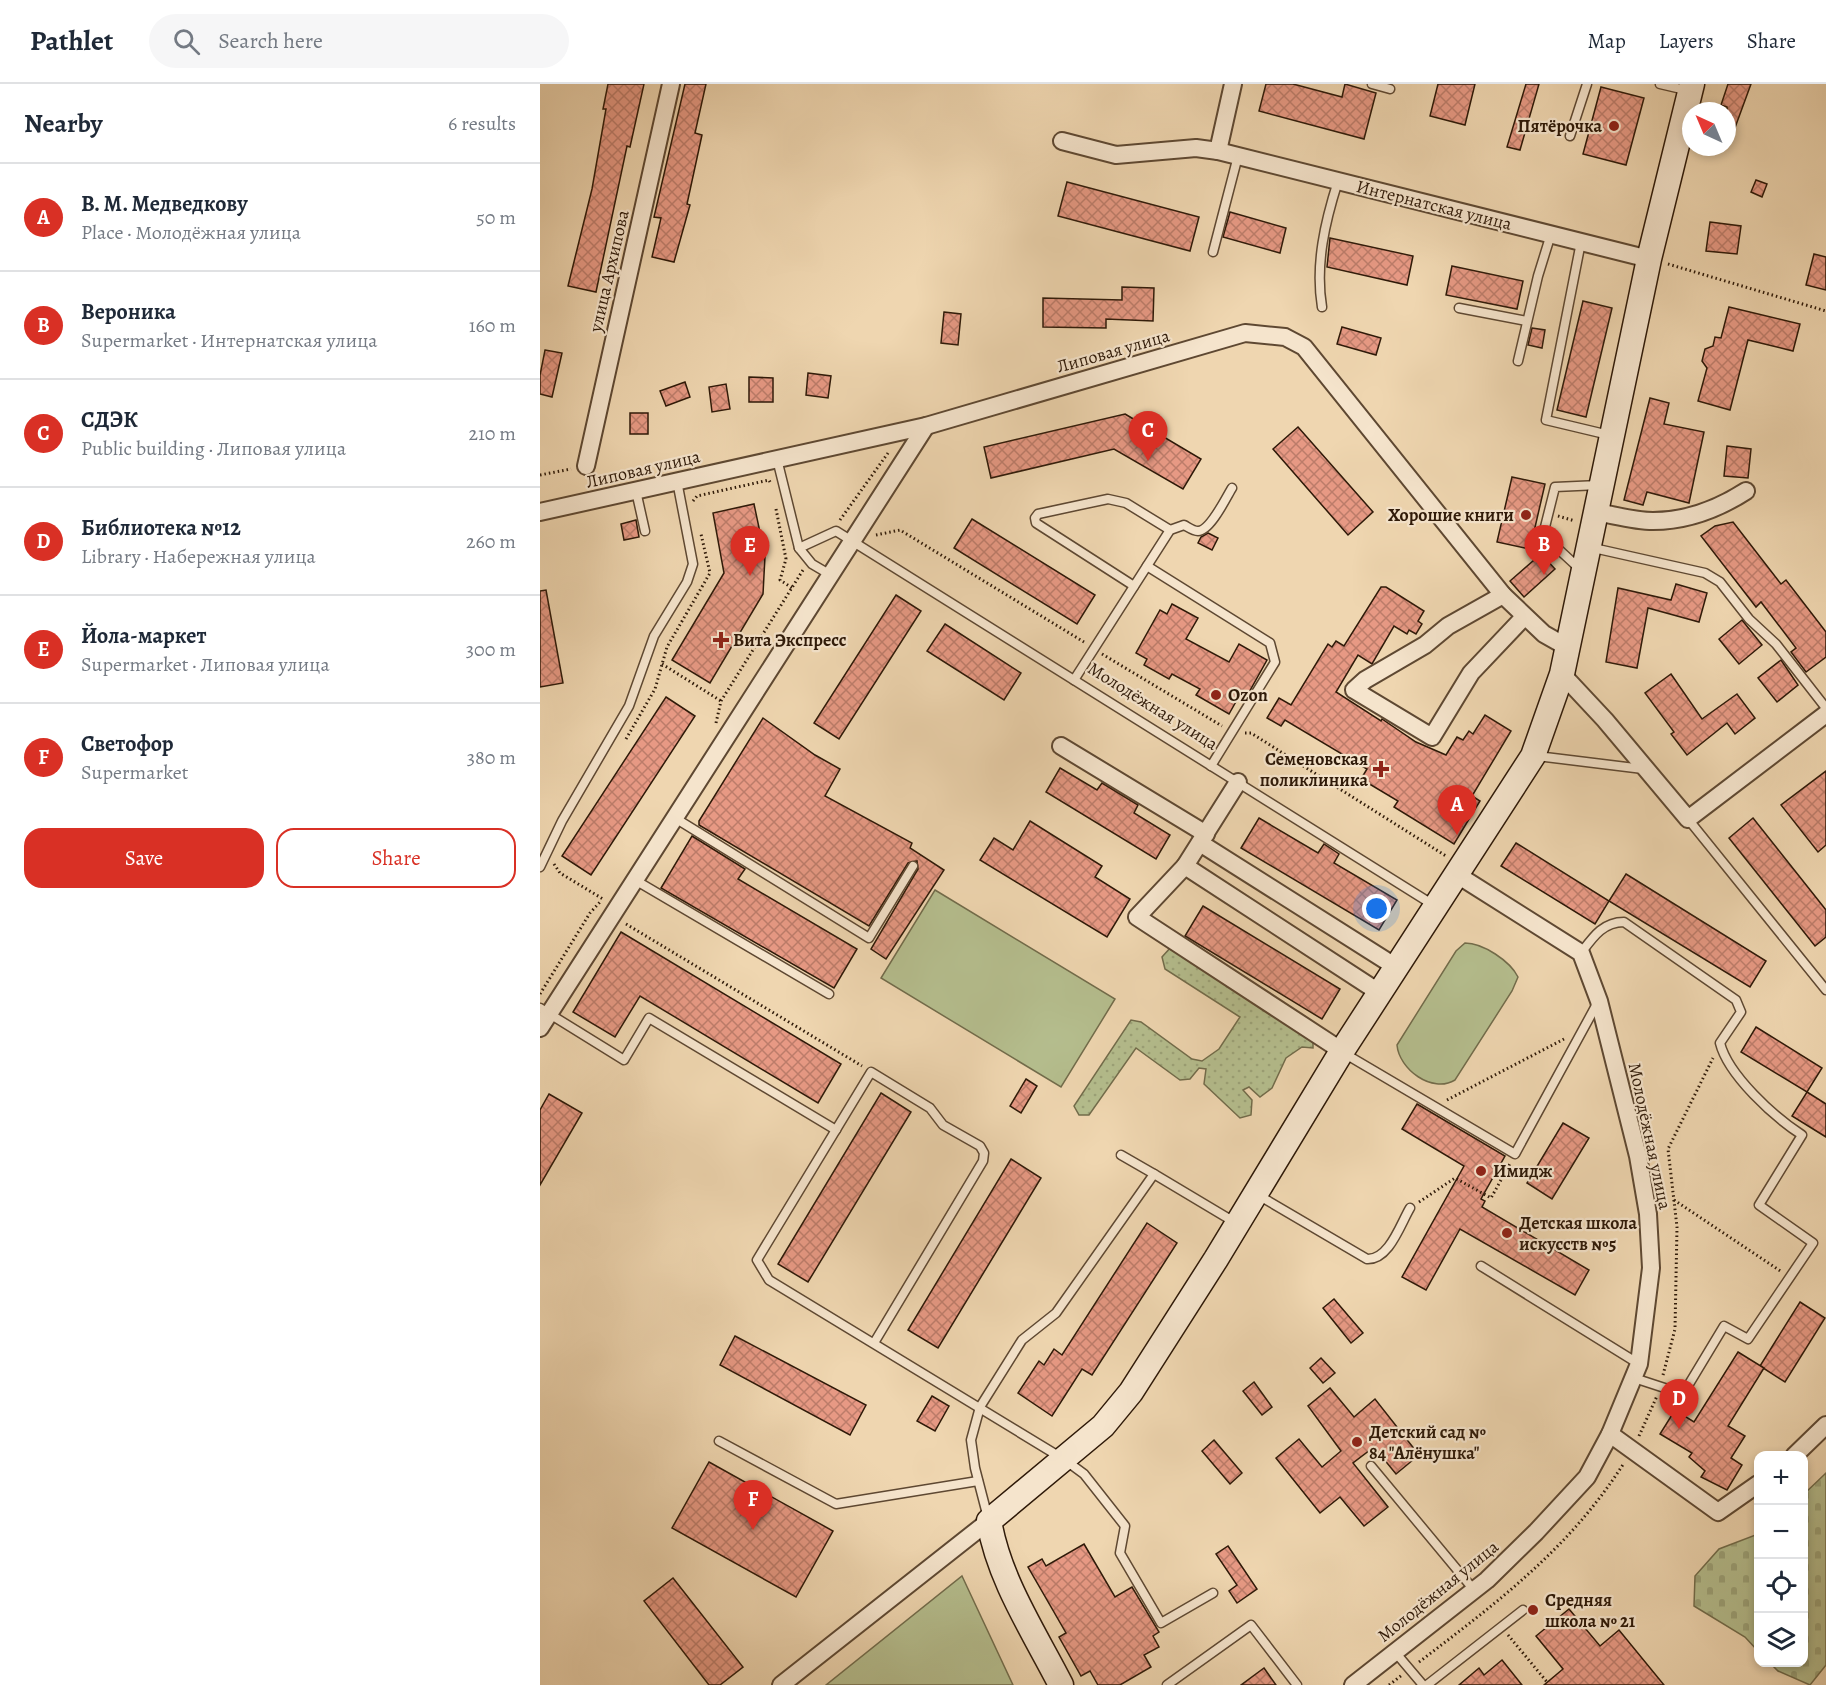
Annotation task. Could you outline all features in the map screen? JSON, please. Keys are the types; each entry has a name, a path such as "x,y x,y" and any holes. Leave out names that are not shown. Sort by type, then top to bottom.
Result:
{"street":[{"name":"улица Архипова","path":"586,466 671,84"},
{"path":"1218,151 1233,84"},
{"path":"781,1685 1065,1460 1103,1426 1131,1392 1342,1051 1533,756 1562,674 1649,259 1691,87"},
{"name":"Интернатская улица","path":"1062,141 1116,155 1196,148 1218,151 1649,259"},
{"name":"Липовая улица","path":"540,512 926,426 1245,333 1285,337 1304,347 1503,595 1544,634 1568,647"},
{"path":"540,1028 544,1011 612,916 829,574 926,426"},
{"path":"1593,528 1690,517 1726,504 1746,491"},
{"path":"1503,595 1448,626 1425,645 1365,680 1354,690 1432,737 1472,673 1524,616"},
{"path":"1562,674 1647,769 1688,819 1826,714"},
{"path":"1061,746 1396,968"},
{"path":"1238,782 1185,866 1137,917 1342,1051"},
{"path":"1185,866 1380,993"},
{"path":"1459,870 1581,953"},
{"name":"Молодёжная улица","path":"1353,1685 1474,1590 1536,1532 1587,1477 1610,1434 1636,1371 1651,1268 1648,1214 1638,1156 1599,1001 1581,953"},
{"path":"1798,1451 1826,1425"},
{"path":"1610,1434 1718,1512 1754,1487"},
{"path":"989,1521 994,1547 1006,1579 1061,1685"}],"lane":[{"path":"1372,84 1390,89"},
{"path":"1570,136 1587,84"},
{"path":"1660,84 1691,87"},
{"path":"1213,252 1238,156"},
{"path":"1322,307 1318,285 1319,264 1330,205 1338,181"},
{"path":"1518,362 1551,234"},
{"path":"1581,242 1546,420 1612,436"},
{"path":"1459,308 1527,321"},
{"path":"777,459 799,548 812,564 829,574"},
{"path":"540,867 562,820 629,706 654,636 687,582 693,564 677,482"},
{"path":"1583,573 1543,534 1555,487 1602,485"},
{"path":"1074,680 1170,530 1184,525 1196,531 1203,530 1211,522 1233,488"},
{"path":"636,491 645,531"},
{"path":"1134,586 1036,523 1035,518 1038,514 1108,499 1126,503 1170,530"},
{"path":"1593,528 1705,573 1720,582 1749,619 1776,644 1826,708"},
{"path":"799,548 833,531"},
{"name":"Молодёжная улица","path":"833,531 851,540 1436,906"},
{"path":"1147,566 1270,644 1275,662 1211,766"},
{"path":"1533,756 1647,769"},
{"path":"675,818 869,938 913,866"},
{"path":"1688,819 1826,990"},
{"path":"635,880 829,994"},
{"path":"1481,1266 1660,1387 1683,1394 1724,1326 1748,1339 1813,1243 1759,1205 1802,1135 1774,1115 1724,1059 1720,1043 1741,1012 1736,1000 1624,922 1611,922 1594,936 1581,953"},
{"path":"1342,1051 1515,1154 1599,1001"},
{"path":"544,1011 624,1060 650,1018 836,1130"},
{"path":"874,1343 983,1161 984,1153 980,1146 943,1125 930,1108 871,1072 757,1260 769,1280 980,1407 1084,1474 1125,1527 1120,1552 1161,1623 1213,1593"},
{"path":"1121,1155 1237,1223"},
{"path":"989,1521 978,1481 971,1440 980,1407 1022,1340 1056,1313 1154,1174"},
{"path":"1255,1193 1367,1259 1375,1260 1383,1255 1410,1208"},
{"path":"718,1441 836,1504 978,1481"},
{"path":"1371,1466 1474,1590"},
{"path":"1395,1652 1425,1685 1524,1610"},
{"path":"1167,1685 1251,1625 1297,1685"}],"path":[{"path":"1649,259 1826,311"},
{"path":"833,531 888,453"},
{"path":"540,475 586,466"},
{"path":"694,511 693,501 697,496 770,480 772,491"},
{"path":"774,502 786,559 780,580 792,588"},
{"path":"1548,513 1593,528"},
{"path":"851,540 900,530 1232,732 1251,733 1459,870"},
{"path":"620,748 655,689 667,647 710,573 700,532"},
{"path":"716,727 721,702 804,569 812,564"},
{"path":"661,664 721,702"},
{"path":"540,994 590,913 603,898 560,873 554,865 556,856"},
{"path":"612,916 871,1072"},
{"path":"1435,1107 1584,1029"},
{"path":"1389,1685 1534,1572 1574,1532 1603,1496 1632,1450 1656,1402 1675,1329 1677,1227 1668,1149 1720,1043"},
{"path":"1410,1208 1455,1178 1491,1198 1515,1154"},
{"path":"1674,1200 1783,1273"},
{"path":"1487,1610 1492,1616"},
{"path":"1504,1630 1547,1682"}],"green space":[{"path":"935,890 1115,999 1061,1087 881,978"},
{"path":"1465,943 1480,946 1495,954 1509,965 1518,977 1512,991 1455,1080 1446,1084 1437,1084 1418,1077 1410,1070 1399,1054 1397,1045 1456,951"},
{"path":"1171,947 1313,1041 1313,1048 1302,1047 1286,1058 1272,1088 1260,1097 1249,1087 1243,1090 1252,1100 1251,1115 1240,1118 1204,1084 1206,1069 1199,1068 1190,1079 1180,1080 1136,1048 1089,1115 1079,1115 1074,1106 1131,1020 1141,1022 1192,1059 1202,1061 1219,1049 1240,1017 1165,969 1162,957"},
{"path":"1826,1473 1826,1665 1810,1685 1774,1667 1808,1667 1808,1490"},
{"path":"1754,1536 1754,1647 1745,1637 1694,1606 1695,1576 1719,1549"},
{"path":"962,1576 1013,1685 826,1685"}],"building":[{"path":"608,84 644,84 630,147 627,146 596,292 568,286 592,189"},
{"path":"685,84 706,84 695,133 702,135 687,204 690,205 674,262 652,257 661,218 654,217"},
{"path":"1266,84 1293,84 1342,97 1345,84 1376,93 1364,139 1259,111"},
{"path":"1438,84 1475,84 1465,125 1430,116"},
{"path":"1526,84 1539,84 1520,150 1507,147"},
{"path":"1728,84 1751,84 1736,125 1736,102 1722,102"},
{"name":"Пятёрочка","path":"1601,87 1644,98 1626,165 1583,154"},
{"path":"1756,180 1767,184 1762,197 1751,192"},
{"path":"1067,182 1199,217 1190,251 1058,216"},
{"path":"1230,212 1286,228 1280,253 1223,237"},
{"path":"1710,222 1741,226 1737,254 1706,251"},
{"path":"1330,238 1413,256 1407,285 1327,267"},
{"path":"1814,254 1826,257 1826,290 1806,285"},
{"path":"1452,266 1523,281 1517,309 1446,295"},
{"path":"1122,287 1154,288 1153,321 1106,319 1106,328 1043,327 1043,298 1122,300"},
{"path":"1583,301 1612,308 1586,417 1557,410"},
{"path":"1729,307 1800,324 1793,351 1748,340 1730,410 1698,401 1707,368 1702,361 1705,349 1713,346 1715,337 1721,338"},
{"path":"944,312 961,314 958,345 941,343"},
{"path":"1342,327 1381,338 1376,355 1337,344"},
{"path":"1532,328 1545,330 1542,348 1528,345"},
{"path":"545,350 562,353 552,397 540,394 540,375"},
{"path":"808,373 831,376 828,398 806,395"},
{"path":"749,377 773,378 773,402 749,402"},
{"path":"685,382 690,397 666,406 660,391"},
{"path":"726,384 730,409 712,412 709,387"},
{"path":"1650,398 1669,403 1664,424 1704,432 1689,503 1647,492 1643,505 1624,500"},
{"path":"630,413 648,413 648,434 630,434"},
{"path":"1125,414 1201,459 1183,489 1114,449 991,478 984,447"},
{"path":"1298,427 1373,512 1348,535 1273,449"},
{"path":"1727,446 1751,449 1748,478 1724,476"},
{"path":"1512,477 1545,484 1530,549 1497,542"},
{"path":"754,504 765,556 763,594 710,683 672,660 724,573 713,513"},
{"path":"972,519 1095,595 1077,624 954,548"},
{"path":"636,520 639,537 624,540 621,524"},
{"path":"1733,522 1781,584 1786,580 1826,632 1826,657 1806,672 1791,652 1796,648 1761,602 1756,607 1701,536 1715,526"},
{"path":"1208,533 1218,538 1212,550 1198,543 1201,537"},
{"path":"1541,554 1555,569 1524,597 1510,581"},
{"path":"1676,584 1707,593 1699,622 1648,608 1637,668 1606,662 1618,588 1671,600"},
{"path":"1381,587 1386,587 1424,611 1418,621 1422,624 1416,634 1409,630 1407,634 1394,626 1372,664 1358,655 1336,692 1416,742 1446,755 1457,737 1463,740 1469,731 1473,734 1485,715 1511,731 1472,796 1480,801 1454,844 1394,807 1398,801 1361,779 1367,769 1285,720 1281,726 1267,718 1279,698 1291,705 1328,644 1332,647 1336,641 1344,646"},
{"path":"546,590 563,683 540,687 540,591"},
{"path":"896,595 921,611 839,739 814,723"},
{"path":"1172,604 1198,618 1186,639 1229,662 1239,644 1267,660 1248,694 1242,691 1229,714 1196,695 1200,689 1172,674 1169,679 1144,665 1147,659 1136,653 1160,610 1167,614"},
{"path":"1742,620 1762,645 1739,664 1719,639"},
{"path":"945,624 1021,673 1004,700 927,651"},
{"path":"1781,660 1798,685 1777,702 1758,678"},
{"path":"1671,674 1702,719 1737,694 1755,718 1735,734 1727,723 1687,755 1671,734 1674,732 1645,693"},
{"path":"666,697 695,716 591,875 562,856"},
{"path":"763,718 815,755 840,769 825,796 912,843 910,848 944,870 886,959 871,949 918,869 917,861 908,863 869,926 699,825 699,821"},
{"path":"1060,768 1097,790 1102,783 1138,805 1134,813 1170,835 1156,859 1046,792"},
{"path":"1826,771 1826,845 1818,852 1781,805"},
{"path":"1259,818 1318,853 1324,844 1339,854 1334,863 1397,900 1379,930 1241,848"},
{"path":"1753,818 1826,910 1826,937 1815,946 1729,838"},
{"path":"1030,821 1102,866 1095,877 1130,899 1107,937 980,860 994,838 1013,850"},
{"path":"692,836 745,869 738,879 857,949 834,988 661,888"},
{"path":"1516,843 1609,901 1595,924 1501,866"},
{"path":"1626,874 1766,961 1750,987 1609,901"},
{"path":"1203,906 1340,989 1322,1019 1185,936"},
{"path":"621,932 841,1064 818,1103 640,996 615,1037 573,1012"},
{"path":"1756,1027 1822,1068 1807,1092 1741,1052"},
{"path":"1026,1079 1037,1086 1021,1113 1010,1106"},
{"path":"1807,1092 1826,1104 1826,1137 1792,1116"},
{"path":"881,1093 911,1112 808,1282 778,1264"},
{"path":"549,1094 582,1113 540,1185 540,1110"},
{"path":"1417,1104 1505,1156 1481,1199 1485,1201 1482,1207 1589,1270 1575,1295 1460,1229 1426,1290 1402,1277 1464,1166 1402,1129"},
{"path":"1563,1123 1589,1138 1552,1199 1527,1183"},
{"path":"1011,1159 1041,1178 938,1348 908,1330"},
{"path":"1147,1223 1177,1243 1092,1375 1082,1369 1052,1416 1018,1393 1039,1361 1044,1365 1054,1349 1062,1355"},
{"path":"1334,1299 1363,1333 1351,1343 1323,1308"},
{"path":"1800,1302 1825,1318 1785,1382 1760,1366"},
{"path":"735,1336 866,1405 850,1435 720,1365"},
{"path":"1738,1352 1764,1368 1728,1426 1745,1436 1731,1458 1742,1465 1727,1490 1701,1477 1705,1471 1689,1457 1692,1453 1660,1434 1675,1410 1694,1422"},
{"path":"1321,1358 1335,1373 1323,1383 1310,1368"},
{"path":"1254,1382 1272,1407 1262,1415 1243,1391"},
{"path":"1330,1388 1354,1417 1375,1399 1419,1455 1396,1474 1374,1447 1353,1463 1388,1507 1364,1526 1340,1497 1320,1513 1276,1458 1299,1439 1322,1467 1341,1451 1308,1406"},
{"path":"932,1396 949,1406 935,1431 917,1421"},
{"path":"1214,1440 1242,1473 1230,1484 1202,1451"},
{"path":"709,1462 833,1531 796,1597 672,1528"},
{"path":"1084,1544 1115,1597 1132,1587 1159,1632 1153,1636 1159,1647 1144,1655 1151,1667 1120,1685 1098,1685 1090,1671 1081,1676 1059,1637 1066,1633 1028,1567 1042,1559 1046,1566"},
{"path":"1228,1546 1257,1589 1237,1603 1229,1591 1237,1585 1216,1554"},
{"path":"673,1578 743,1667 720,1685 709,1685 644,1601"},
{"path":"1569,1609 1600,1646 1619,1630 1664,1685 1544,1685 1563,1669 1536,1636"},
{"path":"1502,1660 1522,1685 1459,1685 1479,1668 1484,1675"},
{"path":"1264,1668 1276,1685 1241,1685"}],"place":[{"name":"Пятёрочка","path":"1614,126"},
{"name":"СДЭК","path":"1148,461"},
{"name":"Хорошие книги","path":"1526,515"},
{"name":"Вероника","path":"1544,575"},
{"name":"Йола-маркет","path":"750,576"},
{"name":"Вита Экспресс","path":"721,640"},
{"name":"Ozon","path":"1216,695"},
{"name":"Семеновская поликлиника","path":"1381,769"},
{"name":"В. М. Медведкову","path":"1457,835"},
{"name":"Имидж","path":"1481,1171"},
{"name":"Детская школа искусств №5","path":"1507,1233"},
{"name":"Библиотека №12","path":"1679,1429"},
{"name":"Детский сад № 84 \"Алёнушка\"","path":"1357,1442"},
{"name":"Светофор","path":"753,1530"},
{"name":"Средняя школа № 21","path":"1533,1610"}]}
